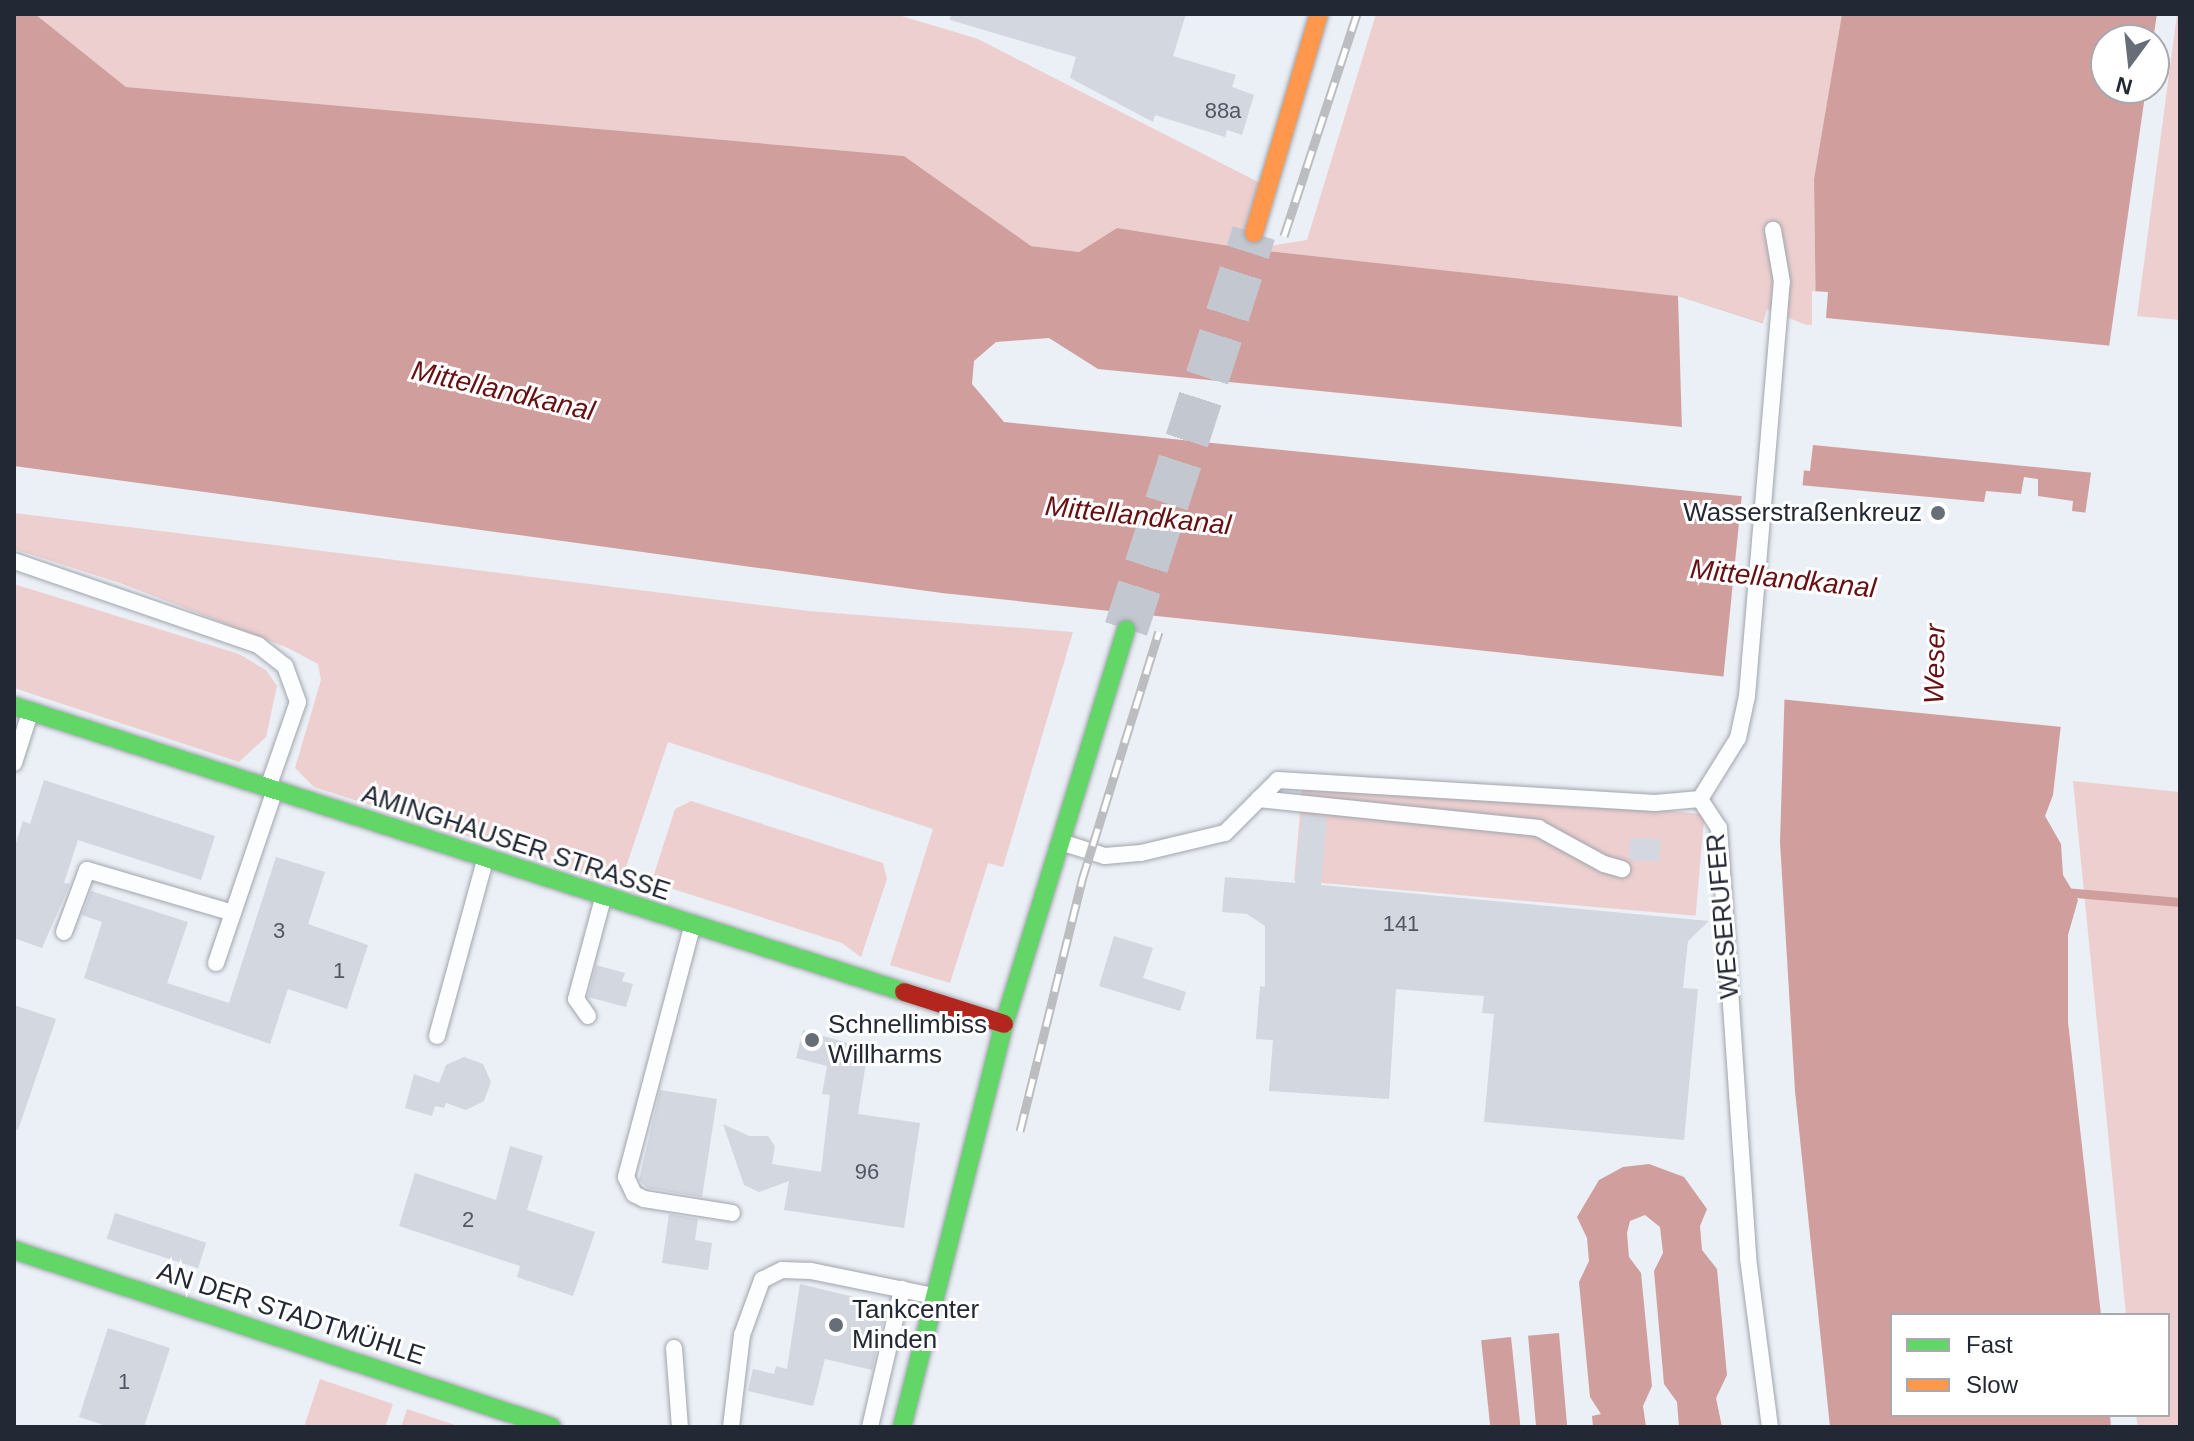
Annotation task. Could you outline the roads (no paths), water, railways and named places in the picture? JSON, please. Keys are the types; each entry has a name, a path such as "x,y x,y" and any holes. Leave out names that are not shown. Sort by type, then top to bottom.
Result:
{"street":[{"path":"1254,233 1319,14"},
{"path":"902,1427 1004,1024 1058,841 1126,629"},
{"name":"AMINGHAUSER STRASSE","path":"22,708 692,927 1004,1024"},
{"name":"AN DER STADTMÜHLE","path":"14,1250 552,1427"}],"lane":[{"name":"WESERUFER","path":"1770,1427 1748,1258 1719,828 1700,799 1738,738 1747,696 1782,282 1773,230"},
{"path":"14,561 258,645 285,666 298,702 216,963"},
{"path":"14,763 22,708"},
{"path":"1058,841 1105,856 1141,853 1225,833 1278,780 1639,802 1700,799"},
{"path":"1259,799 1538,828 1604,864 1622,869"},
{"path":"437,1036 485,860"},
{"path":"64,932 87,870 233,913"},
{"path":"588,1016 576,999 603,898"},
{"path":"692,927 626,1177 634,1194 644,1199 732,1213"},
{"path":"731,1427 742,1335 762,1280 782,1270 811,1271 935,1296"},
{"path":"870,1427 902,1289"},
{"path":"674,1348 680,1427"}],"water":[{"path":"14,14 35,14 126,87 904,156 1031,246 1079,252 1117,228 1249,249 1678,296 1763,323 1816,328 1814,179 1842,14 2157,14 2155,24 2090,24 2090,104 2144,104 2083,529 2053,795 2045,816 2061,844 2063,875 2078,900 2068,935 2068,1022 2101,1313 1890,1313 1890,1417 2110,1417 2111,1427 1830,1427 1795,1091 1780,842 1785,683 942,593 14,466","holes":["1049,338 1098,369 1682,427 1744,420 1808,427 1801,502 1004,422 972,384 974,361 996,342"]},
{"path":"1649,1164 1684,1177 1707,1209 1700,1226 1702,1250 1717,1269 1727,1375 1716,1398 1722,1427 1679,1427 1677,1402 1664,1384 1654,1271 1663,1253 1660,1227 1645,1215 1630,1221 1627,1233 1629,1257 1641,1273 1652,1386 1643,1406 1646,1427 1593,1427 1592,1416 1601,1414 1590,1397 1579,1282 1589,1261 1587,1238 1577,1217 1599,1180 1623,1167"},
{"path":"1559,1333 1567,1427 1536,1427 1528,1336"},
{"path":"1511,1337 1520,1427 1490,1427 1481,1340"}],"waterway":[{"path":"2064,892 2180,902"}],"tunnel":[{"path":"1126,629 1254,233"}],"railway":[{"path":"1284,236 1357,14"},
{"path":"1020,1131 1082,880 1159,632"}],"place":[{"name":"Wasserstraßenkreuz","path":"1938,513"},
{"name":"Schnellimbiss Willharms","path":"812,1040"},
{"name":"Tankcenter Minden","path":"836,1325"}],"water label":[{"name":"Mittellandkanal","path":"503,391"},
{"name":"Mittellandkanal","path":"1138,516"},
{"name":"Mittellandkanal","path":"1783,579"},
{"name":"Weser","path":"1935,664"}]}
